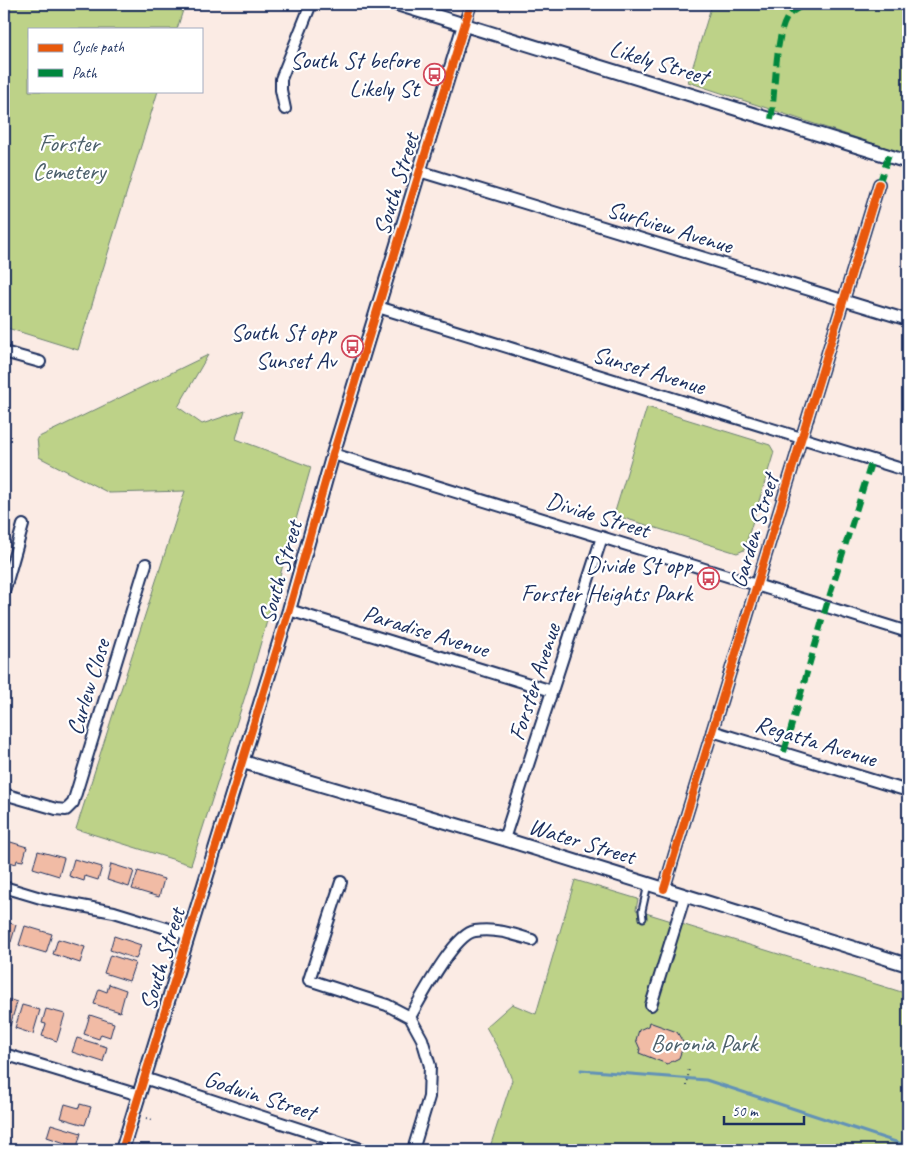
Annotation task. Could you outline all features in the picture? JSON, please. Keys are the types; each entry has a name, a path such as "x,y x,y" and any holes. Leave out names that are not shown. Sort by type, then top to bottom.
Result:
{"street":[{"path":"285,109 281,79 312,4"},
{"name":"Likely Street","path":"397,4 908,162"},
{"name":"South Street","path":"122,1150 290,610 333,454 471,4"},
{"name":"Surfview Avenue","path":"419,171 908,320"},
{"name":"Garden Street","path":"664,888 879,184"},
{"name":"Sunset Avenue","path":"378,307 908,471"},
{"path":"4,352 40,362"},
{"name":"Divide Street","path":"333,454 908,632"},
{"path":"4,592 24,525"},
{"name":"Forster Avenue","path":"504,840 602,537"},
{"name":"Curlew Close","path":"4,794 56,809 66,810 73,803 146,564"},
{"name":"Paradise Avenue","path":"290,610 552,691"},
{"name":"Regatta Avenue","path":"712,731 908,791"},
{"name":"Water Street","path":"242,762 664,888 908,965"},
{"path":"341,882 309,980 387,1005 410,1017 422,1039 430,1066 429,1097 413,1150"},
{"path":"4,887 44,900 114,912 189,935"},
{"path":"651,1005 685,895"},
{"path":"410,1017 451,949 472,931 500,930 532,940"},
{"path":"4,1054 139,1095"},
{"name":"Godwin Street","path":"144,1078 364,1150"}],"lane":[{"path":"643,918 642,911 648,884"}],"path":[{"path":"687,1086 689,1067"},
{"path":"146,1118 153,1120"},
{"path":"138,1145 150,1148"}],"green space":[{"name":"Forster Cemetery","path":"4,4 185,4 177,28 28,28 28,92 158,92 78,350 4,327"},
{"path":"712,4 908,4 908,155 688,82"},
{"path":"208,355 178,407 202,424 244,410 236,439 311,467 249,684 191,865 76,829 185,491 109,493 39,457 37,438"},
{"path":"647,407 770,445 774,452 744,550 737,553 614,515"},
{"name":"Boronia Park","path":"575,880 638,899 636,910 908,994 908,1150 489,1150 512,1080 504,1059 486,1027 512,1004 536,1014"}],"building":[{"path":"4,840 27,847 23,861 17,860 16,864 4,860"},
{"path":"38,851 64,858 59,876 33,868"},
{"path":"74,859 102,867 98,880 85,876 84,881 69,876"},
{"path":"111,864 134,871 129,887 107,880"},
{"path":"138,871 164,879 159,897 132,889"},
{"path":"4,921 16,925 11,942 4,940"},
{"path":"25,926 52,934 46,953 19,945"},
{"path":"114,936 141,945 136,959 110,950"},
{"path":"58,939 85,947 80,963 53,954"},
{"path":"110,955 135,963 129,981 104,973"},
{"path":"109,984 126,990 120,1012 94,1004 99,989 107,992"},
{"path":"4,998 17,1002 10,1026 4,1024"},
{"path":"22,1005 40,1010 33,1034 15,1028"},
{"path":"46,1009 65,1014 57,1041 42,1036 46,1024 42,1023"},
{"path":"90,1015 114,1023 110,1037 101,1034 99,1039 84,1034"},
{"path":"649,1022 677,1032 684,1044 679,1058 667,1064 639,1053 640,1049 636,1040 639,1030 648,1026"},
{"path":"77,1038 107,1047 103,1062 72,1052"},
{"path":"65,1104 79,1108 80,1104 91,1107 85,1125 61,1118"},
{"path":"51,1124 81,1133 77,1147 47,1137"}],"waterway":[{"path":"581,1070 706,1080 908,1146"}],"marked path":[{"path":"771,119 781,34 790,14 806,4"},
{"path":"879,184 889,155"},
{"path":"784,752 826,607 872,460"}],"cycle path":[{"path":"122,1150 289,610 333,454 471,4"},
{"path":"664,889 879,184"}],"place":[{"name":"South St before Likely St","path":"435,74"},
{"name":"South St opp Sunset Av","path":"352,346"},
{"name":"Divide St opp Forster Heights Park","path":"708,579"}]}
